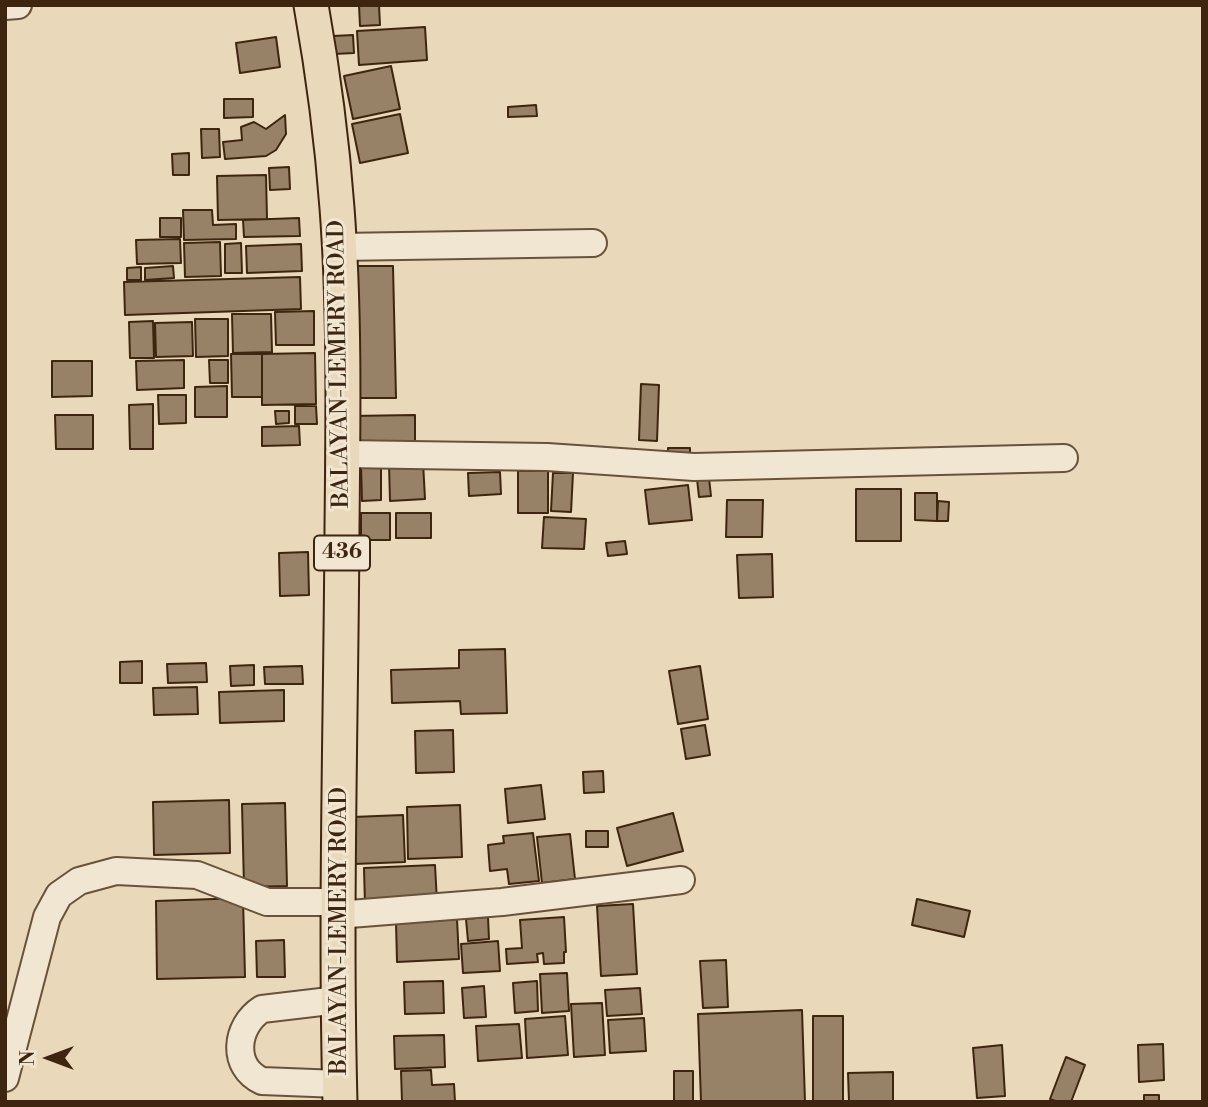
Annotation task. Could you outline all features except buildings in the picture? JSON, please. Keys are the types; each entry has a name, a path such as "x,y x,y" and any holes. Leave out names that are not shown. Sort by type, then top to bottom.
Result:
{"main road":[{"name":"BALAYAN-LEMERY ROAD","path":"311,5 332,146 339,247 343,454 337,908 339,1093"}],"street":[{"path":"5,6 18,5"},
{"path":"339,247 593,243"},
{"path":"343,454 547,457 694,467 1064,458"},
{"path":"5,1078 47,917 59,895 79,881 116,871 197,875 267,902 337,908 502,902 681,880"},
{"path":"338,1000 261,1009 252,1015 244,1027 240,1050 244,1068 251,1076 262,1081 339,1093"}]}
